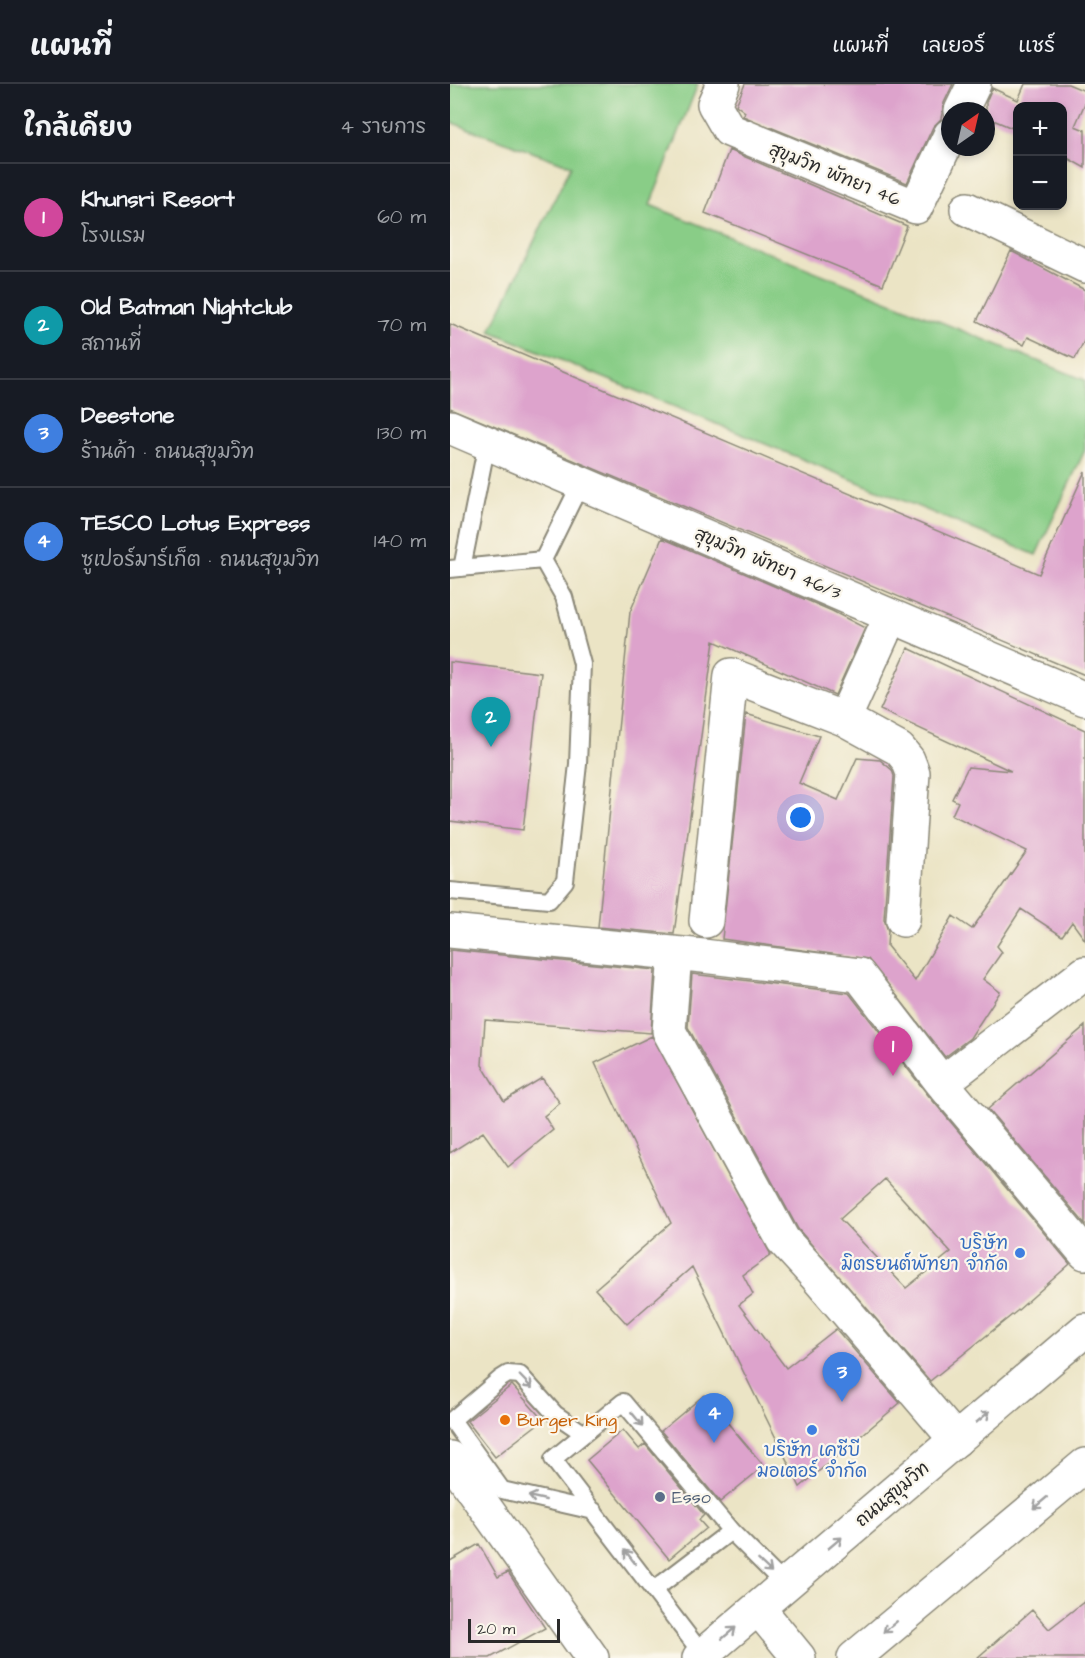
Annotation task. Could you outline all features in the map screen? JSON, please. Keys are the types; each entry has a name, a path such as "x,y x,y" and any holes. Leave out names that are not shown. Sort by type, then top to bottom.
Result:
{"main road":[{"name":"สุขุมวิท พัทยา 46","path":"723,84 714,104 729,130 916,207 941,154"},
{"path":"965,102 974,84"},
{"path":"967,208 1085,266"},
{"name":"สุขุมวิท พัทยา 46/3","path":"450,427 1085,699"},
{"path":"844,719 891,616"},
{"path":"706,921 731,675 844,719 899,749 908,760 913,772 903,920"},
{"path":"450,931 859,975 942,1083 1085,1253"},
{"path":"675,954 669,1031 783,1240 816,1275 956,1440"},
{"path":"942,1083 1085,973"},
{"name":"ถนนสุขุมวิท","path":"701,1656 1085,1330"},
{"path":"450,1458 578,1653"},
{"path":"854,1658 1085,1465"},
{"path":"758,1608 799,1658"}],"lane":[{"path":"487,443 456,569 543,560"},
{"path":"543,560 573,499 587,486"},
{"path":"450,891 549,900 565,881 578,764 582,664 564,597 543,560"},
{"path":"584,1433 555,1414 520,1375 508,1374 500,1379 452,1420 502,1490 594,1511"},
{"path":"701,1656 655,1589 553,1459 622,1402 731,1531 785,1585"},
{"path":"655,1589 731,1531"}],"green space":[{"path":"450,84 698,84 650,205 1085,380 1085,450 1036,555 490,331 571,166 450,122"}],"building":[{"path":"745,84 953,84 944,102 941,102 941,119 933,127 907,183 743,116 745,112 736,105"},
{"path":"1025,84 1068,84 1085,91 1085,103 1075,126 1085,130 1085,168 1067,158 1067,102 1013,102 1013,128 995,121 995,102 986,102 992,88 1018,100"},
{"path":"729,150 907,226 883,285 705,213"},
{"path":"1011,251 1085,290 1085,339 1075,359 1028,337 1024,345 977,321"},
{"path":"450,324 1039,574 1085,471 1085,675 450,408"},
{"path":"662,538 832,611 865,628 835,695 714,641 674,934 598,927 630,612"},
{"path":"908,648 1085,730 1085,940 1072,922 1062,936 1021,909 997,946 1002,952 983,979 1000,992 970,1038 945,1057 868,959 722,939 746,714 819,736 799,783 838,800 857,758 880,760 892,770 894,776 884,919 888,931 887,946 915,981 953,916 972,929 1027,851 952,815 958,802 952,799 968,767 1011,771 880,710"},
{"path":"450,662 541,673 523,830 450,821"},
{"path":"450,950 655,970 651,1033 485,1020 482,1065 504,1101 542,1078 560,1103 544,1116 553,1130 508,1167 483,1132 450,1153"},
{"path":"692,974 849,993 928,1095 1070,1264 1017,1311 930,1381 798,1229 688,1027","holes":["885,1179 951,1252 906,1288 840,1219"]},
{"path":"1085,1026 1085,1224 988,1109"},
{"path":"652,1036 771,1255 743,1275 753,1294 739,1305 786,1368 836,1329 900,1403 800,1487 692,1267 627,1324 595,1289 671,1223 595,1063"},
{"name":"Burger King","path":"512,1385 543,1420 495,1457 467,1421"},
{"path":"704,1395 764,1466 720,1502 661,1431"},
{"name":"Esso","path":"623,1430 639,1449 645,1444 704,1515 699,1520 706,1528 669,1559 587,1460"},
{"path":"479,1544 498,1577 508,1572 545,1628 490,1658 450,1658 450,1561"},
{"path":"1085,1601 1085,1658 977,1658 1032,1610 1049,1629"}],"place":[{"name":"Old Batman Nightclub","path":"491,747"},
{"name":"Khunsri Resort","path":"893,1076"},
{"name":"บริษัท มิตรยนต์พัทยา จำกัด","path":"1020,1253"},
{"name":"Deestone","path":"842,1402"},
{"name":"Burger King","path":"505,1420"},
{"name":"บริษัท เคซีบี มอเตอร์ จำกัด","path":"812,1430"},
{"name":"TESCO Lotus Express","path":"714,1443"},
{"name":"Esso","path":"660,1497"}]}
